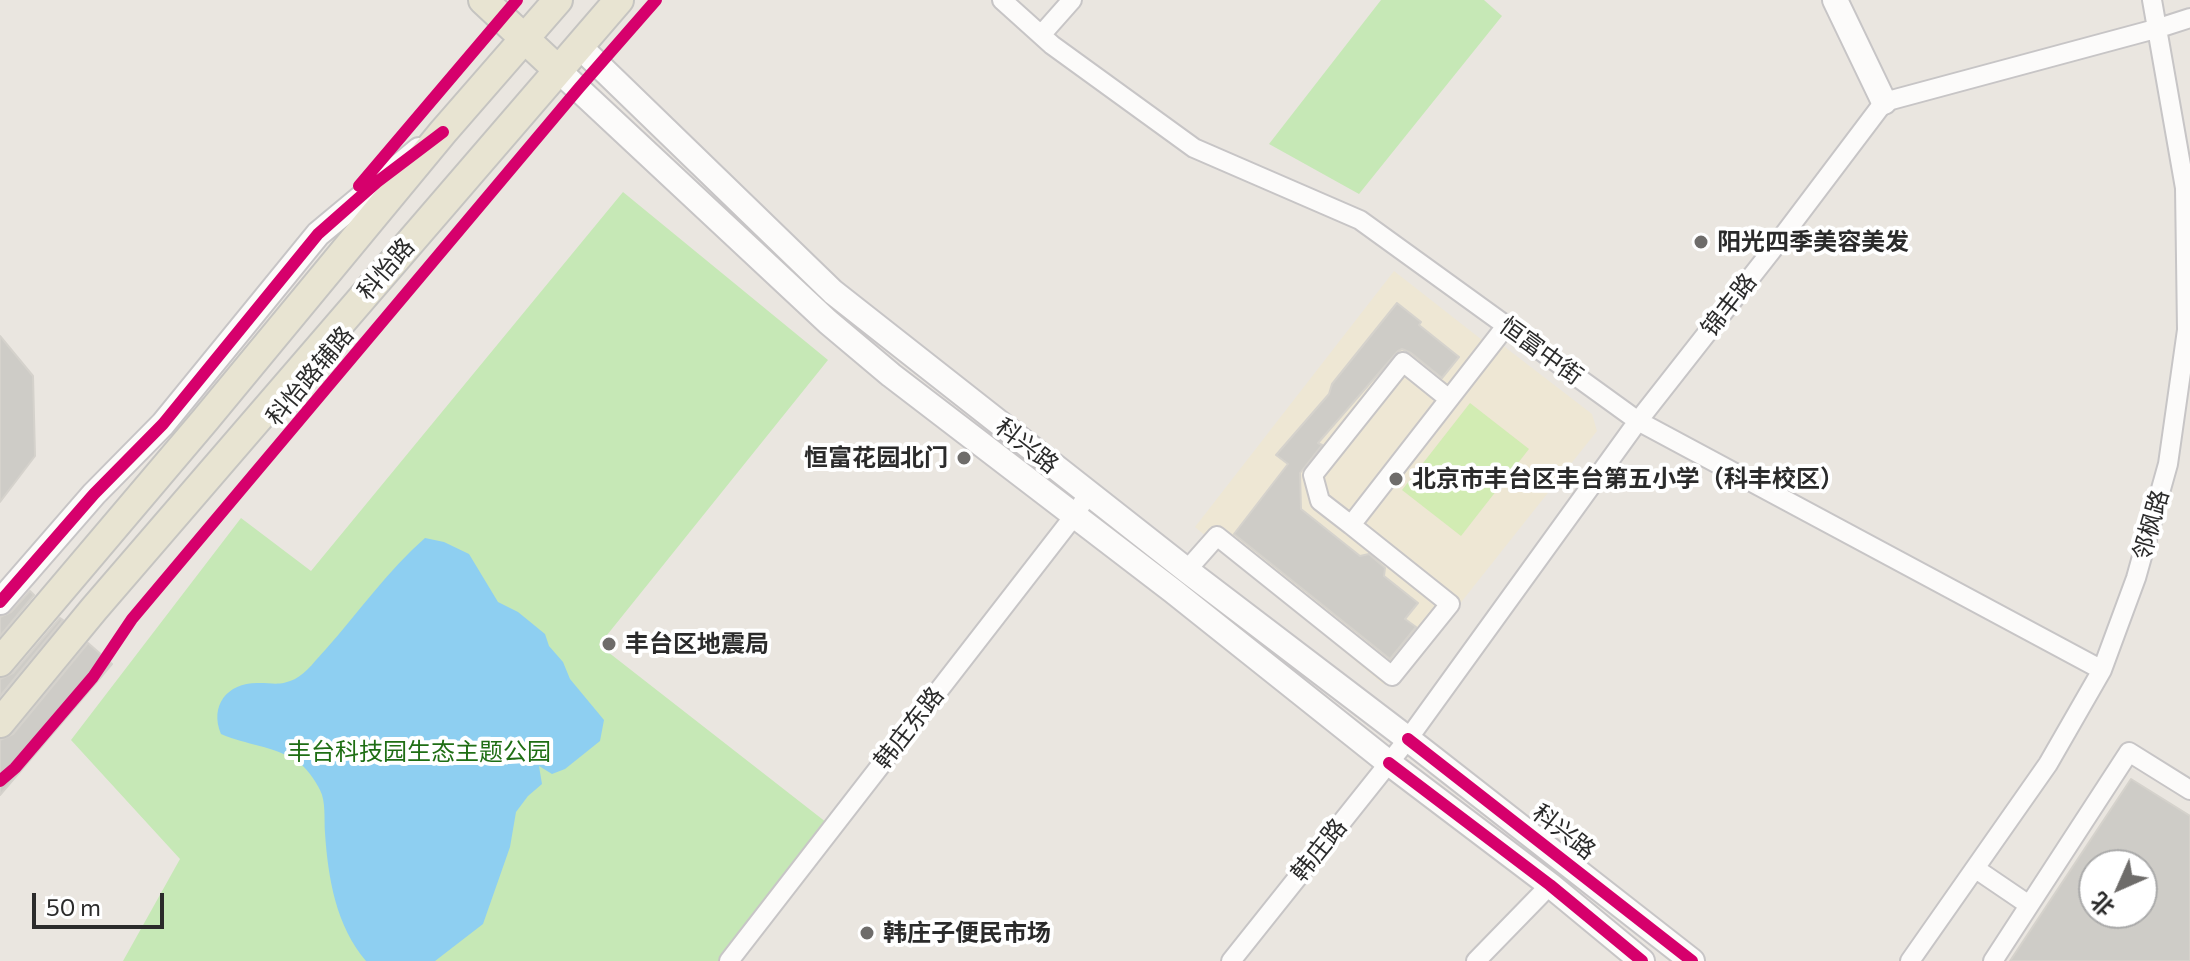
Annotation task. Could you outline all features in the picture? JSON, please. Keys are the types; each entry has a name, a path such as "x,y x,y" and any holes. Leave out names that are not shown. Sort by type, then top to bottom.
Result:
{"main road":[{"path":"483,0 557,69"},
{"name":"科怡路","path":"0,723 94,609 619,0"},
{"path":"1835,0 1884,102"},
{"path":"546,4 579,46"},
{"name":"科怡路","path":"0,662 525,38 546,4"},
{"name":"科兴路","path":"579,46 833,292 1186,571 1408,739 1692,961"},
{"name":"科兴路","path":"557,69 828,322 891,375 1550,885 1642,961"},
{"path":"0,602 94,494 163,424 318,234 377,182 443,132"}],"street":[{"name":"恒富中街","path":"1002,0 1041,35 1194,148 1360,220 1638,421 2102,670"},
{"path":"1041,35 1072,0"},
{"name":"邻枫路","path":"1910,961 2048,764 2102,670 2136,578 2168,464 2187,330 2185,188 2152,0"},
{"path":"1884,102 2190,18"},
{"name":"锦丰路","path":"1408,739 1638,421 1884,102"},
{"path":"1351,525 1506,326"},
{"path":"1186,571 1217,536 1392,676 1450,604 1320,501 1313,475 1403,362 1449,399"},
{"name":"韩庄东路","path":"729,961 1088,494"},
{"name":"韩庄路","path":"1231,961 1408,739"},
{"path":"1993,961 2129,752 2190,790"},
{"path":"1976,869 2029,905"},
{"path":"1476,961 1550,885"}],"shaded area":[{"name":"北京市丰台区丰台第五小学（科丰校区）","path":"1394,271 1491,347 1497,341 1592,414 1597,431 1397,683 1383,684 1195,527"}],"green space":[{"path":"1381,0 1484,0 1502,16 1359,194 1269,144"},
{"name":"丰台科技园生态主题公园","path":"623,192 828,360 599,645 831,826 722,961 123,961 180,859 71,740 241,518 311,571"},
{"path":"1470,403 1529,449 1461,536 1402,490"}],"water":[{"path":"425,538 444,542 469,554 498,602 518,612 545,634 570,679 604,720 600,741 565,769 552,774 539,766 542,784 516,812 510,847 483,924 435,961 366,961 347,933 335,901 326,850 323,800 316,782 303,766 288,756 221,734 218,714 224,697 238,686 285,683 304,673 386,577"}],"building":[{"path":"1397,303 1459,357 1442,378 1411,353 1402,349 1398,351 1318,443 1322,445 1300,473 1301,509 1360,556 1369,554 1385,568 1384,576 1418,603 1405,619 1416,627 1390,659 1234,534 1288,464 1276,455 1329,394 1332,384"},
{"path":"0,336 33,376 35,456 0,502"},
{"path":"30,591 34,595 0,636 0,617 11,612"},
{"path":"60,618 63,620 0,696 0,679 13,673"},
{"path":"88,643 112,664 0,795 0,740 13,734"},
{"path":"2131,779 2190,816 2190,961 2010,961 2078,859 2078,929 2158,929 2158,849 2084,849"}],"cycle path":[{"path":"359,186 517,0"},
{"name":"科怡路辅路","path":"0,781 15,768 93,677 132,619 656,0"},
{"path":"0,602 94,494 163,424 318,234 377,182 443,132"},
{"path":"1408,739 1692,961"},
{"path":"1389,763 1550,885 1642,961"}],"place":[{"name":"阳光四季美容美发","path":"1701,242"},
{"name":"恒富花园北门","path":"964,458"},
{"name":"北京市丰台区丰台第五小学（科丰校区）","path":"1396,479"},
{"name":"丰台区地震局","path":"609,644"},
{"name":"韩庄子便民市场","path":"867,933"}]}
